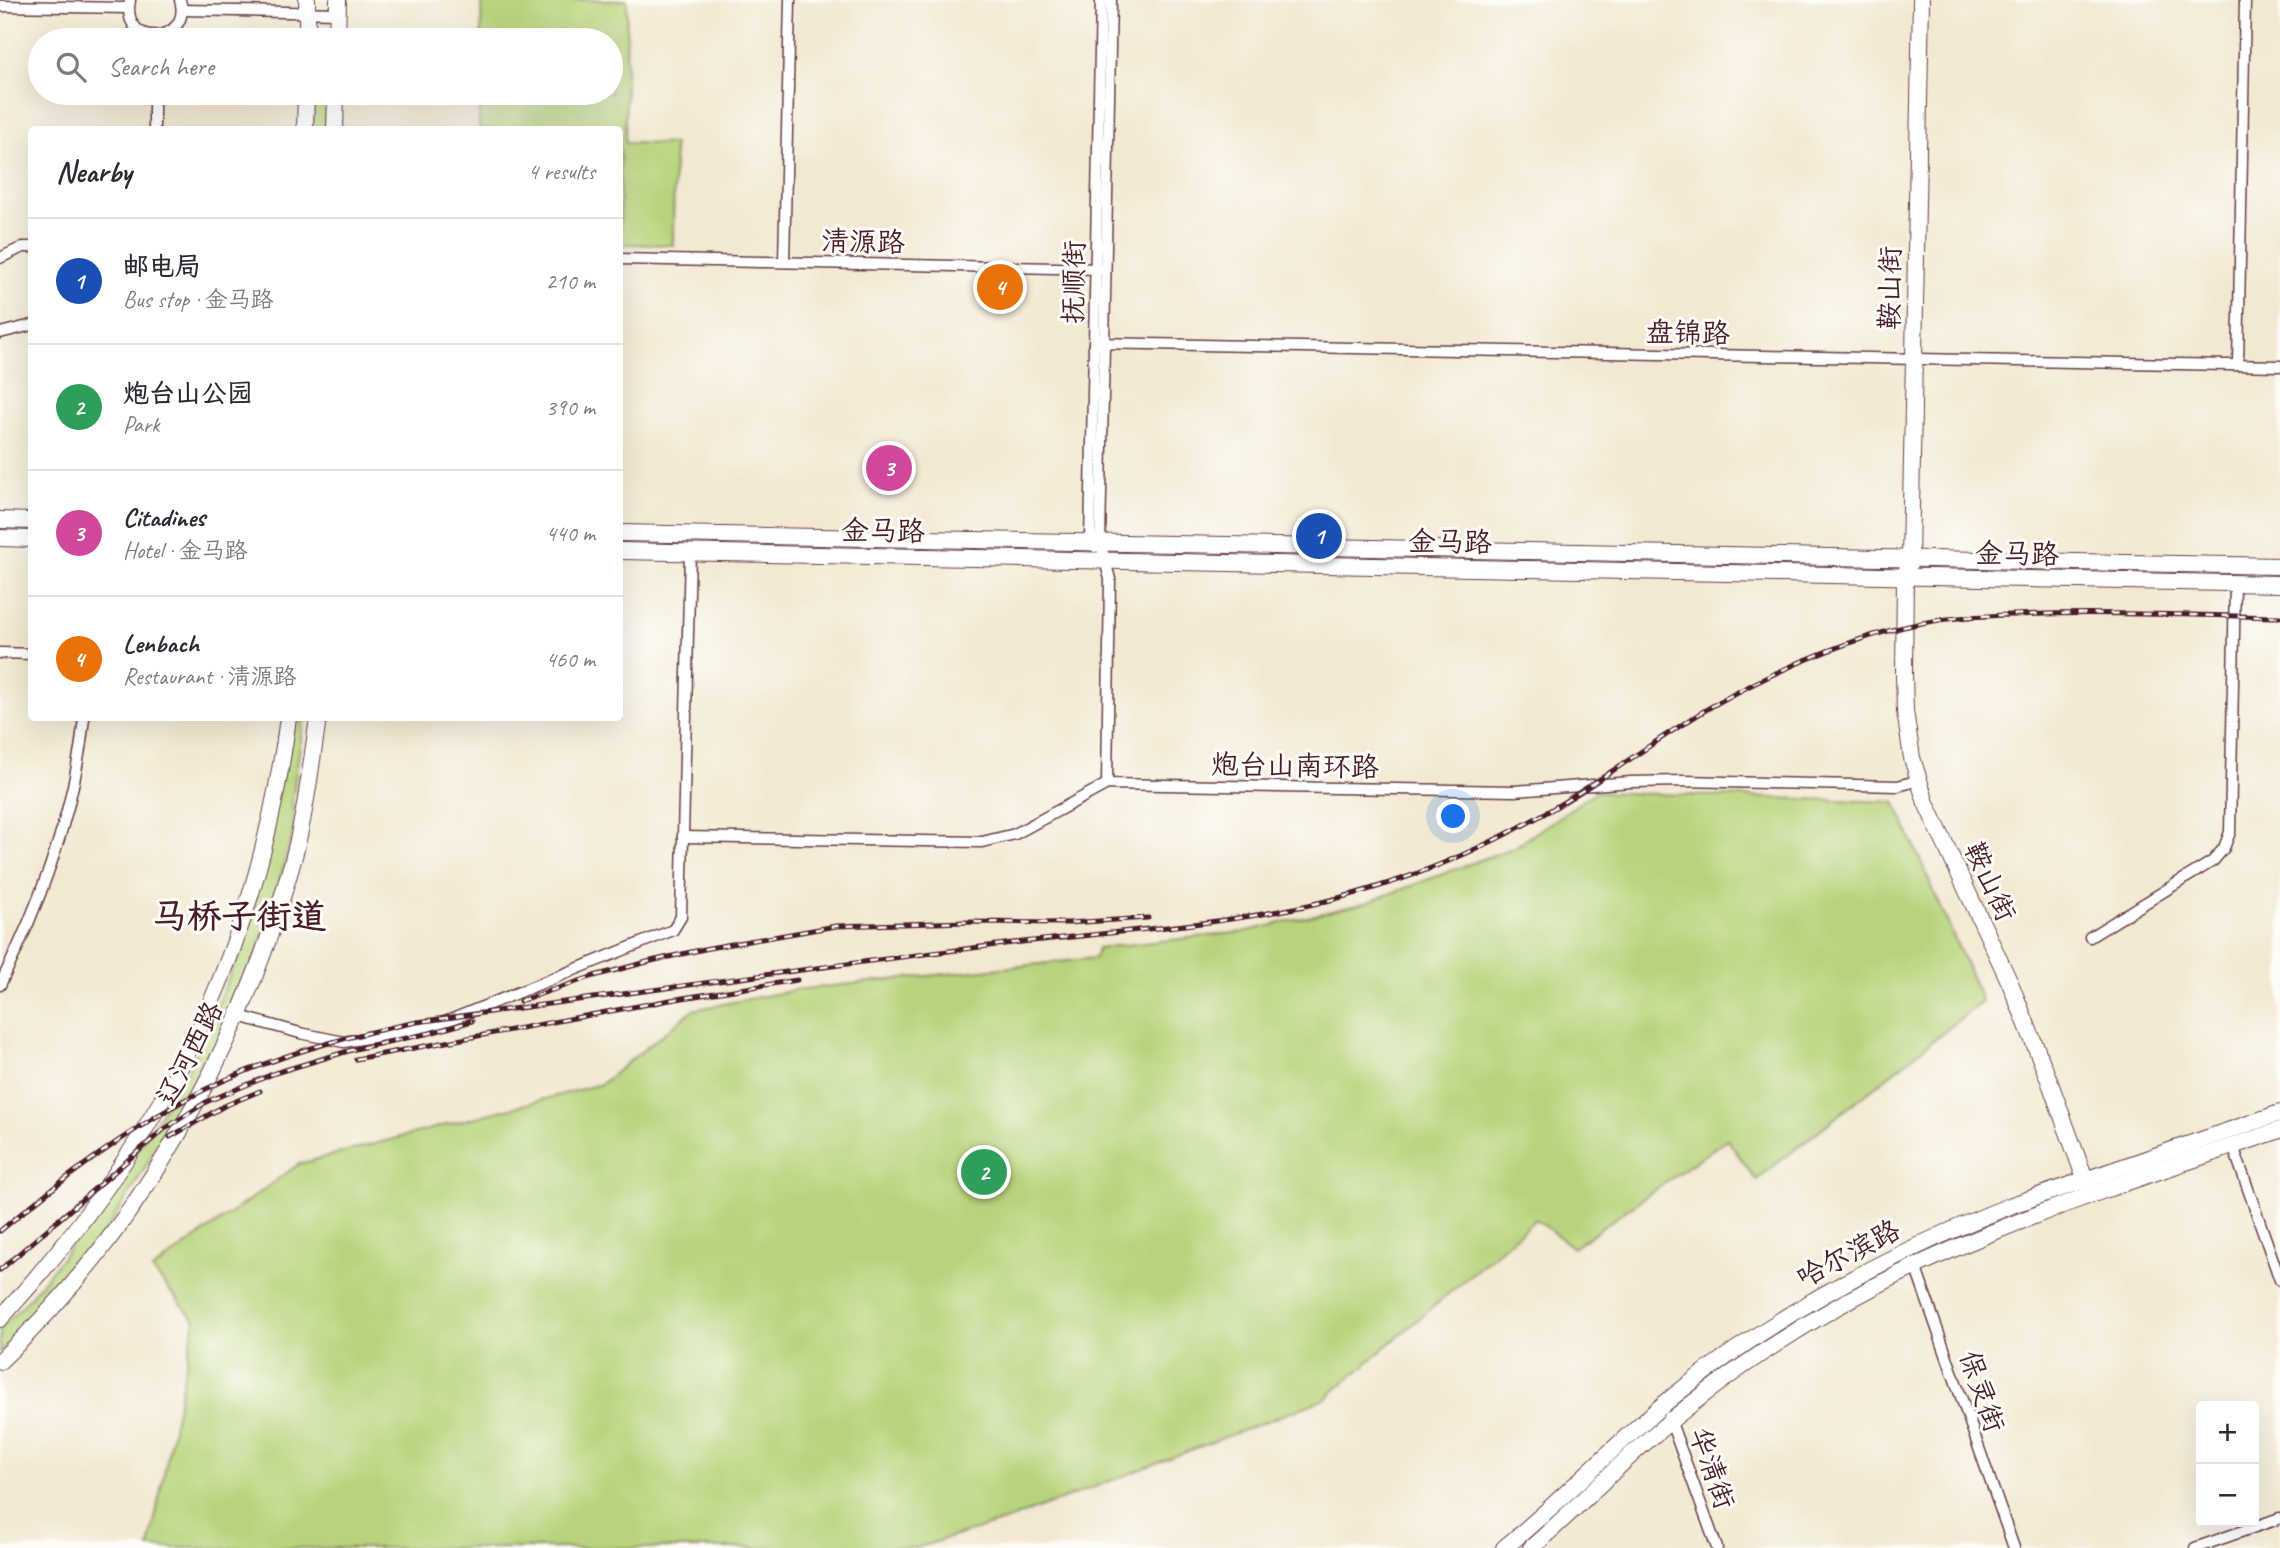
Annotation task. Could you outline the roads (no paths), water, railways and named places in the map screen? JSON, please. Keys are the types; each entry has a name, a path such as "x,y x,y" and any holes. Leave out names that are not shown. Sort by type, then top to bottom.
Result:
{"main road":[{"name":"鞍山街","path":"1909,359 1911,0"},
{"name":"鞍山街","path":"1921,0 1909,359 1905,711 1912,758 1926,803 2010,984 2088,1188"},
{"path":"307,6 307,28"},
{"path":"337,28 338,6"},
{"path":"305,126 306,105"},
{"path":"335,126 336,105"},
{"path":"0,520 28,521"},
{"name":"金马路","path":"623,533 2280,566"},
{"path":"0,538 28,539"},
{"name":"金马路","path":"623,551 2280,584"},
{"name":"辽河西路","path":"0,1319 37,1278 108,1185 156,1111 189,1053 211,1006 250,902 278,789 288,721"},
{"name":"辽河西路","path":"0,1361 59,1299 95,1255 134,1202 204,1089 239,1016 261,960 293,861 317,721"},
{"name":"哈尔滨路","path":"1531,1548 1672,1420 1778,1342 1832,1308 1915,1266 2088,1188 2280,1113"},
{"name":"哈尔滨路","path":"1504,1548 1660,1407 1765,1329 1824,1293 1968,1222 2280,1130"}],"street":[{"path":"784,262 790,0"},
{"name":"抚顺街","path":"1101,0 1101,269"},
{"name":"抚顺街","path":"1107,784 1110,579 1105,561 1095,542 1111,0"},
{"path":"2238,365 2245,0"},
{"path":"0,6 129,4 130,17 137,28"},
{"path":"174,28 178,23 181,5 338,6"},
{"path":"154,105 154,126"},
{"path":"0,258 28,247"},
{"name":"清源路","path":"623,258 1101,269"},
{"path":"0,332 28,326"},
{"name":"盘锦路","path":"1099,344 2280,366"},
{"path":"239,1016 344,1042 440,1024 673,930 681,917 690,552"},
{"path":"2090,937 2213,860 2224,848 2230,832 2235,583"},
{"path":"0,653 28,654"},
{"path":"0,985 21,942 49,869 69,800 83,721"},
{"name":"炮台山南环路","path":"683,837 982,842 1015,834 1107,784 1515,791 1631,782 1898,786 1919,780"},
{"path":"2233,1146 2280,1280"},
{"name":"保灵街","path":"1909,1249 2014,1548"},
{"name":"华清街","path":"1660,1407 1672,1420 1717,1548"},
{"path":"2195,1548 2280,1518"}],"railway":[{"path":"0,1231 88,1162 181,1102 266,1063 326,1044 417,1022 1005,944 1241,918 1334,899 1401,879 1482,846 1563,802 1721,701 1799,662 1884,632 1940,620 1993,615 2104,613 2280,617"},
{"path":"520,1001 594,976 651,961 836,926 967,922 1068,923 1148,918"},
{"path":"356,1059 670,1000 797,980"},
{"path":"0,1270 163,1130 206,1102 275,1073 355,1049 472,1021"},
{"path":"170,1137 224,1106 260,1091"}],"place":[{"name":"Lenbach","path":"1000,287"},
{"name":"Citadines","path":"889,468"},
{"name":"邮电局","path":"1319,536"},
{"name":"炮台山公园","path":"984,1172"}],"district":[{"name":"马桥子街道","path":"239,916"}]}
